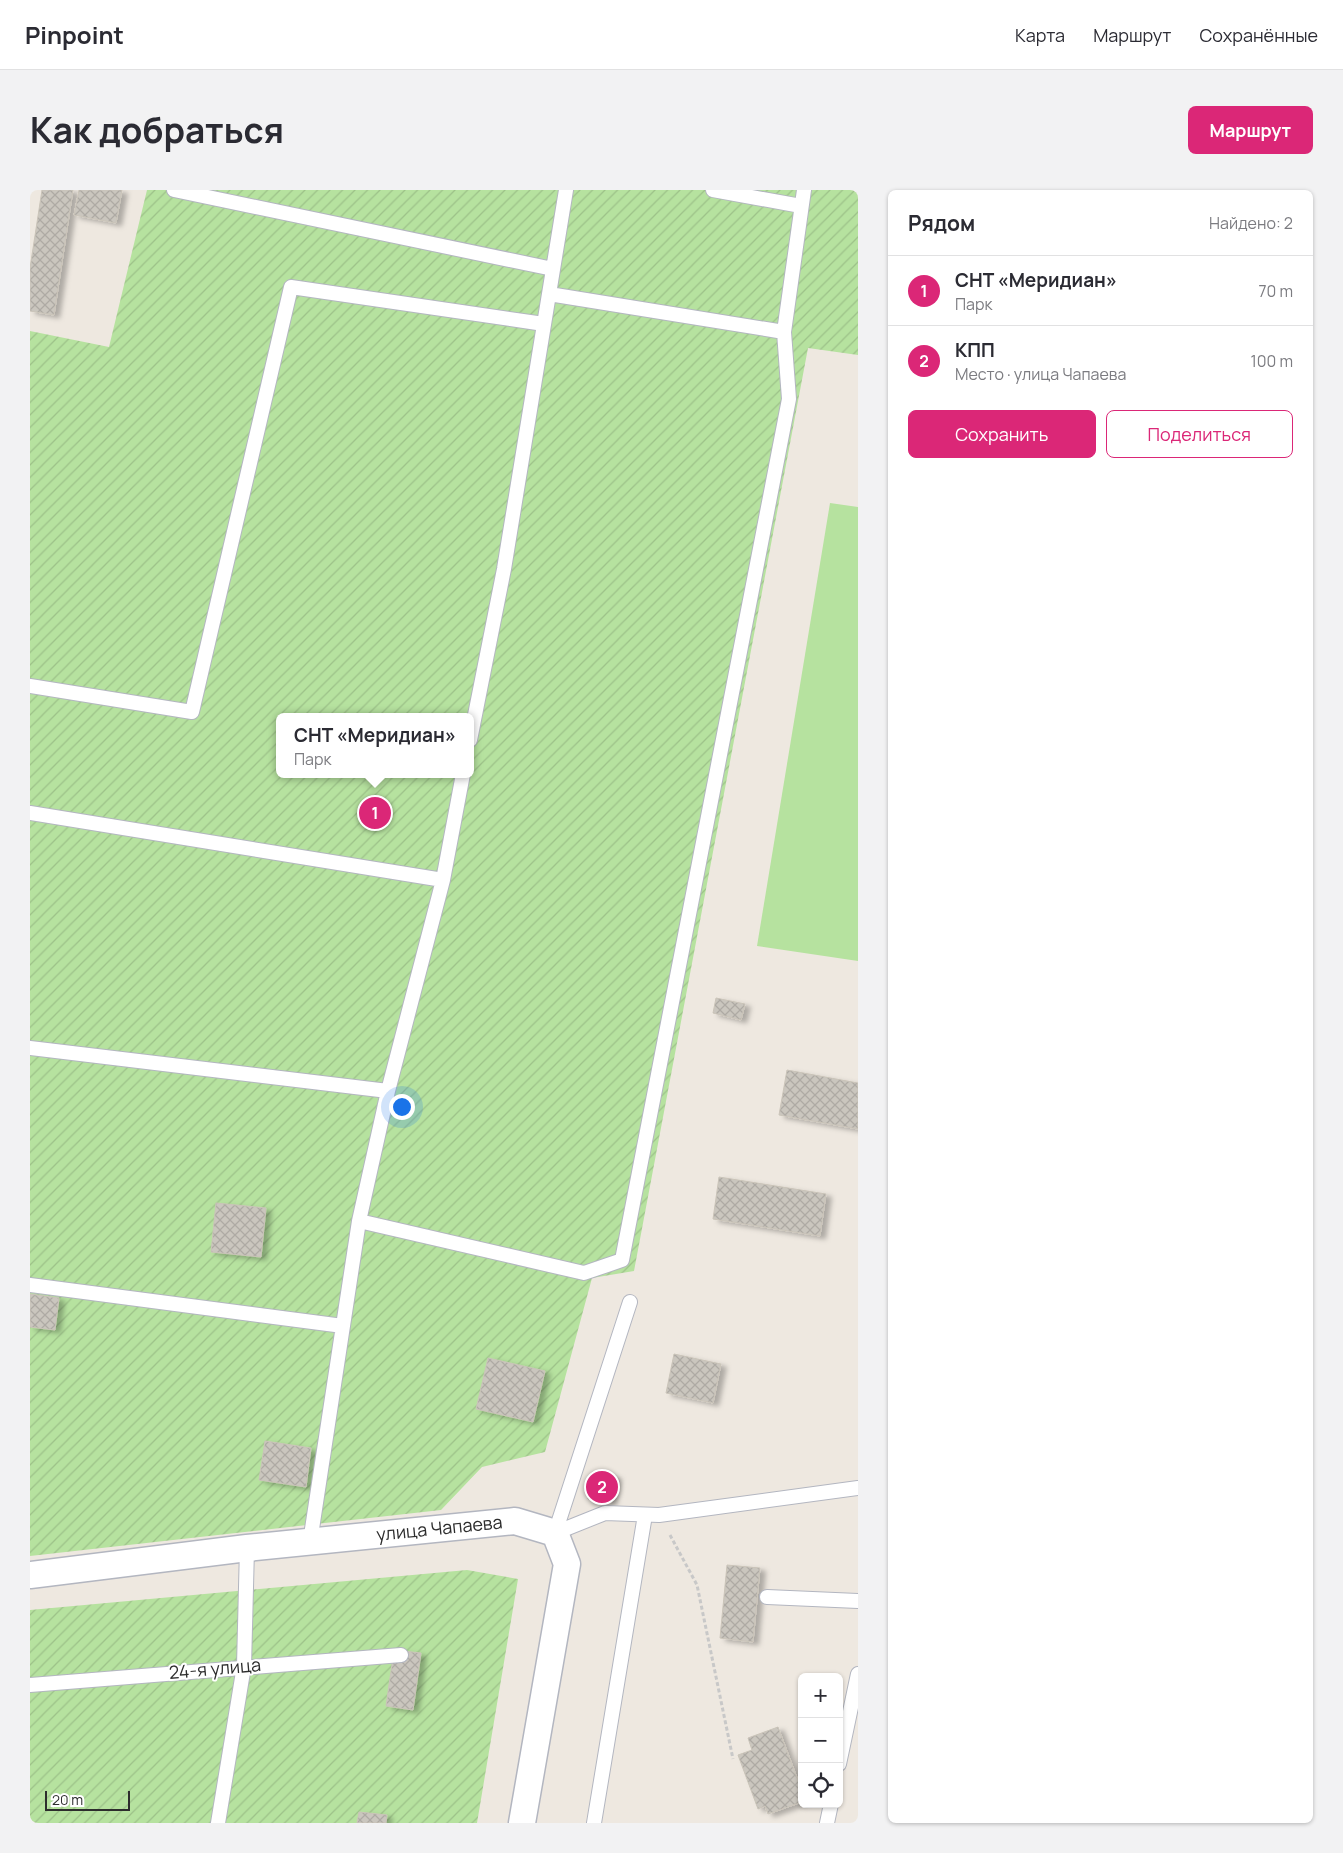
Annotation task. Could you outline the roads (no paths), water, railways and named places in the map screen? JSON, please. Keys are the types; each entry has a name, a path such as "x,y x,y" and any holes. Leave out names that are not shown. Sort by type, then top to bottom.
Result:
{"street":[{"name":"улица Чапаева","path":"30,1575 247,1548 515,1520 555,1533"},
{"path":"522,1823 567,1564 555,1533"}],"lane":[{"path":"174,190 553,269"},
{"path":"474,720 504,569 566,190"},
{"path":"712,190 801,206"},
{"path":"359,1221 584,1273 622,1260 789,399 784,332 804,190"},
{"path":"30,686 192,712 291,287 544,324"},
{"path":"549,294 784,332"},
{"path":"310,1542 359,1221 388,1091 443,880 462,778"},
{"path":"30,813 443,880"},
{"path":"30,1048 388,1091"},
{"path":"30,1284 343,1326"},
{"path":"555,1533 630,1302"},
{"path":"555,1533 605,1513 652,1515 858,1488"},
{"path":"594,1823 652,1515"},
{"path":"218,1823 244,1666 247,1548"},
{"path":"767,1597 858,1601"},
{"name":"24-я улица","path":"30,1685 244,1666 401,1655"},
{"path":"839,1763 858,1674"},
{"path":"827,1823 830,1808"}],"place":[{"name":"СНТ «Меридиан»","path":"375,813"},
{"name":"КПП","path":"602,1487"}]}
